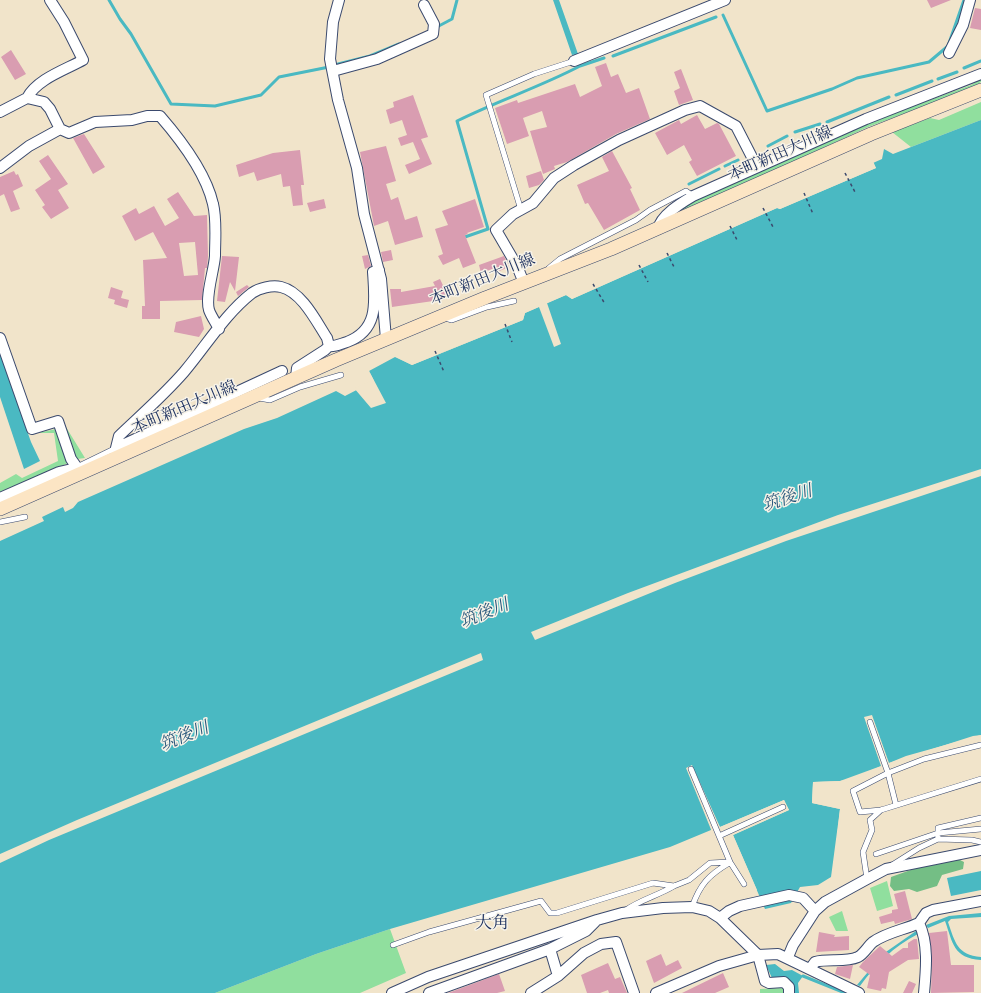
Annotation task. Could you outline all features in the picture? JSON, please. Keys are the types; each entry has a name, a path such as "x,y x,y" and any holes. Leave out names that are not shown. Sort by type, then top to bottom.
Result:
{"main road":[{"name":"本町新田大川線","path":"0,509 78,470 116,453 256,397 296,378 438,317 658,229 864,137 981,90"}],"street":[{"path":"0,112 27,98 30,92 43,82 83,60 64,22 50,0"},
{"path":"339,0 333,22 332,68 338,100 357,168 364,214 381,279 386,339"},
{"path":"574,61 725,0"},
{"path":"949,53 963,25 970,0"},
{"path":"332,68 377,59 433,34 434,29 424,5"},
{"path":"658,229 660,222 683,202 693,196 866,119 942,91 981,74"},
{"path":"27,98 44,102 50,109 60,130"},
{"path":"524,283 517,266 496,230 513,214 533,203 554,178 604,148 685,110 700,106 736,126 757,167"},
{"path":"0,168 29,146 60,130 69,133 95,122 132,120 147,116 160,116 172,128 201,175 211,195 214,206 215,256 208,299 209,311 220,329"},
{"path":"329,346 334,347 355,339 365,332 371,323 373,311 373,272 378,270"},
{"path":"116,453 119,436 182,374 237,307 253,292 268,287 280,286 289,290 300,299 317,322 327,338 329,346"},
{"path":"0,338 3,356 32,429 58,421 78,470 59,472 0,498"},
{"path":"296,378 297,368 329,346"},
{"path":"116,453 282,371"},
{"path":"788,957 793,945 815,911 825,902 886,869 981,850"},
{"path":"970,852 973,856 981,857"},
{"path":"720,918 740,906 790,895 799,897 809,902 815,911"},
{"path":"810,969 815,962 822,960 847,960 858,957 873,942 893,931 906,929 919,923 926,913 933,910 981,901"},
{"path":"392,993 453,969 597,920 622,914 692,906 709,911 720,918 758,955 765,981 769,983 784,982 789,986 790,993"},
{"path":"429,993 550,949 586,931 597,920"},
{"path":"919,923 926,955 924,993"},
{"path":"531,993 558,976 584,953 601,944 616,942 634,993"},
{"path":"550,949 558,976"},
{"path":"656,993 719,966 758,955 778,954 788,957 859,993"}],"lane":[{"path":"521,210 486,95 534,74 574,61"},
{"path":"549,273 549,268 560,259 636,220 650,210 686,190 693,196"},
{"path":"438,317 452,320 487,307 514,301"},
{"path":"256,397 270,400 300,386 341,375"},
{"path":"0,522 25,517"},
{"path":"870,722 888,773 896,805"},
{"path":"981,745 924,759 888,773 853,791 860,812 881,810 981,779"},
{"path":"691,769 730,862 744,884"},
{"path":"719,836 783,807"},
{"path":"867,879 863,852 872,830 870,820 881,810"},
{"path":"938,836 938,828 981,818"},
{"path":"876,854 938,836 981,829"},
{"path":"886,869 938,836 981,842"},
{"path":"622,914 632,906 689,880 710,863 730,862"},
{"path":"692,906 698,890 713,873 730,862"},
{"path":"393,945 429,932 541,901 550,913 557,914 653,883 674,886"}],"path":[{"path":"845,173 856,194"},
{"path":"804,193 814,214"},
{"path":"763,208 773,227"},
{"path":"730,226 738,242"},
{"path":"667,253 675,269"},
{"path":"639,265 648,282"},
{"path":"593,284 605,304"},
{"path":"505,324 512,342"},
{"path":"435,351 444,372"}],"green space":[{"path":"981,79 981,82 971,89 868,127 666,221 693,200 865,124 971,85"},
{"path":"981,102 981,120 911,147 892,132 930,118 939,120"},
{"path":"61,419 85,458 77,459"},
{"path":"56,429 68,463 0,492 0,483 16,474 22,478 58,461 54,433 38,433"},
{"path":"958,859 964,862 963,869 942,875 937,886 917,892 909,889 894,891 890,886 891,877 919,867"},
{"path":"887,881 893,906 877,911 870,888"},
{"path":"842,911 848,931 836,931 829,917"},
{"path":"390,929 406,973 360,993 215,993 316,954"},
{"path":"783,988 784,993 760,993 760,989"}],"water":[{"path":"553,0 559,0 578,54 572,55"},
{"name":"筑後川","path":"981,120 981,735 906,756 850,779 813,782 812,803 840,809 831,877 818,885 800,887 791,903 765,909 733,835 789,810 784,800 720,827 717,823 711,825 711,830 670,847 390,929 316,954 215,993 0,993 0,541 44,521 42,517 63,507 65,512 73,508 78,502 244,429 277,418 336,391 345,396 374,381 369,371 395,357 412,365 523,320 525,313 566,295 572,299 777,208 780,209 876,168 873,163 882,159 884,149 893,154"},
{"path":"0,354 31,442 40,461 24,469 0,397"},
{"path":"981,871 981,890 951,896 947,878"},
{"path":"981,913 981,917 951,919 948,922 958,946 967,954 981,957 981,960 972,959 959,953 945,921 928,928 926,925 949,916"},
{"path":"916,931 918,934 893,950 872,970 860,986 857,985 883,954"},
{"path":"775,964 784,971 792,970 803,976 798,983 799,993 793,993 792,985 788,978 772,978 766,965"}],"pier":[{"path":"873,161 876,168 780,209 777,208 572,299 566,295 547,303 561,344 554,347 539,307 525,313 523,320 412,365 394,356 412,363 443,352 522,319 524,311 565,293 572,297 776,206 780,207 873,167 871,163"},
{"path":"368,369 386,403 371,408 354,388 372,380"},
{"path":"981,469 981,476 786,541 675,583 535,640 531,632 628,593 838,515"},
{"path":"481,653 483,660 49,840 0,863 0,854 77,820"},
{"path":"872,715 889,763 973,736 981,735 981,737 907,758 851,781 815,784 814,801 842,809 837,855 835,856 840,809 812,803 813,782 840,781 881,766 864,717"},
{"path":"692,765 720,827 784,800 789,810 733,835 757,890 755,890 731,834 786,809 783,802 721,829 713,827 712,832 686,768"}],"building":[{"path":"927,0 951,0 931,8"},
{"path":"975,8 981,9 981,30 970,28"},
{"path":"11,50 26,74 15,80 1,57"},
{"path":"606,63 611,77 618,74 626,93 639,88 650,119 616,134 567,162 554,166 555,169 543,174 530,131 547,127 542,111 523,118 529,136 507,144 495,108 517,100 518,103 575,84 580,97 602,86 595,67"},
{"path":"681,69 693,100 679,105 674,91 680,88 674,72"},
{"path":"413,95 428,137 421,139 432,164 409,174 405,165 420,159 413,142 401,146 398,138 407,135 402,120 390,124 386,110 394,107 393,102"},
{"path":"697,115 705,129 717,123 719,124 736,156 697,176 689,162 692,160 684,145 667,155 655,133 679,120 681,124"},
{"path":"84,134 105,167 93,174 73,138"},
{"path":"386,146 396,181 386,184 391,200 398,197 405,220 417,216 423,237 395,245 388,221 374,226 360,152"},
{"path":"300,150 304,185 301,185 303,205 293,206 290,186 283,187 281,174 257,181 254,172 239,177 236,165 273,153"},
{"path":"612,151 632,188 630,189 640,210 604,230 588,203 585,204 577,185 609,171 602,157"},
{"path":"48,155 68,184 58,190 69,208 51,219 42,207 45,205 35,190 51,179 39,161"},
{"path":"14,171 16,175 18,174 23,186 13,191 20,209 11,212 4,194 0,196 0,177"},
{"path":"541,171 544,180 539,185 529,188 526,176"},
{"path":"178,192 194,216 207,215 208,256 207,268 205,268 202,300 160,301 160,319 142,319 142,306 145,306 143,260 167,258 153,232 135,241 122,216 136,208 139,214 154,206 165,226 179,218 167,199","holes":["195,242 198,275 184,276 179,243"]},
{"path":"324,199 326,208 310,212 307,203"},
{"path":"475,199 484,227 465,235 476,263 463,268 459,258 443,265 438,256 443,254 435,229 448,225 442,211"},
{"path":"391,250 393,260 383,262 381,252"},
{"path":"368,255 371,266 365,269 362,256"},
{"path":"222,256 239,257 235,291 230,282 225,302 217,301"},
{"path":"504,256 509,267 497,272 495,268 481,273 479,265"},
{"path":"440,279 448,296 440,300 392,307 390,289 401,289 401,292 435,286 433,282"},
{"path":"247,285 249,287 238,296 236,292"},
{"path":"111,287 123,291 121,298 129,300 127,308 114,304 115,300 108,298"},
{"path":"201,316 204,329 199,337 174,332 176,322"},
{"path":"905,891 912,919 895,924 894,921 881,924 879,917 892,913 892,910 898,909 894,894"},
{"path":"947,931 951,965 974,965 974,992 931,993 932,958 929,933"},
{"path":"819,932 835,935 834,937 849,936 849,950 816,952"},
{"path":"914,939 917,939 919,959 908,960 889,972 886,989 882,988 881,991 867,988 870,975 859,967 863,962 880,946 892,956 903,948 908,948 908,943"},
{"path":"661,954 666,966 678,960 682,968 654,983 646,961"},
{"path":"608,963 615,979 620,977 627,993 609,993 608,990 600,993 587,993 581,975"},
{"path":"853,965 850,979 835,974 837,967"},
{"path":"723,973 729,987 715,993 682,993"},
{"path":"499,974 505,991 497,993 448,993"},
{"path":"909,981 916,984 912,993 903,993"}],"waterway":[{"path":"109,0 131,34 171,104 215,106 261,95 279,77 329,67"},
{"path":"435,28 452,19 457,0"},
{"path":"723,15 767,111 832,89 857,78 929,62 948,46 964,0"},
{"path":"613,56 716,17"},
{"path":"338,64 370,56 399,44"},
{"path":"462,238 488,229 457,121 550,81 580,66 574,51"},
{"path":"580,66 604,58"},
{"path":"964,68 981,61"},
{"path":"938,79 957,72"},
{"path":"896,95 932,81"},
{"path":"827,122 889,97"},
{"path":"795,132 820,124"},
{"path":"768,146 787,136"},
{"path":"725,166 738,160"},
{"path":"689,184 719,169"},
{"path":"803,976 845,993"}],"district":[{"name":"大角","path":"492,925"}]}
